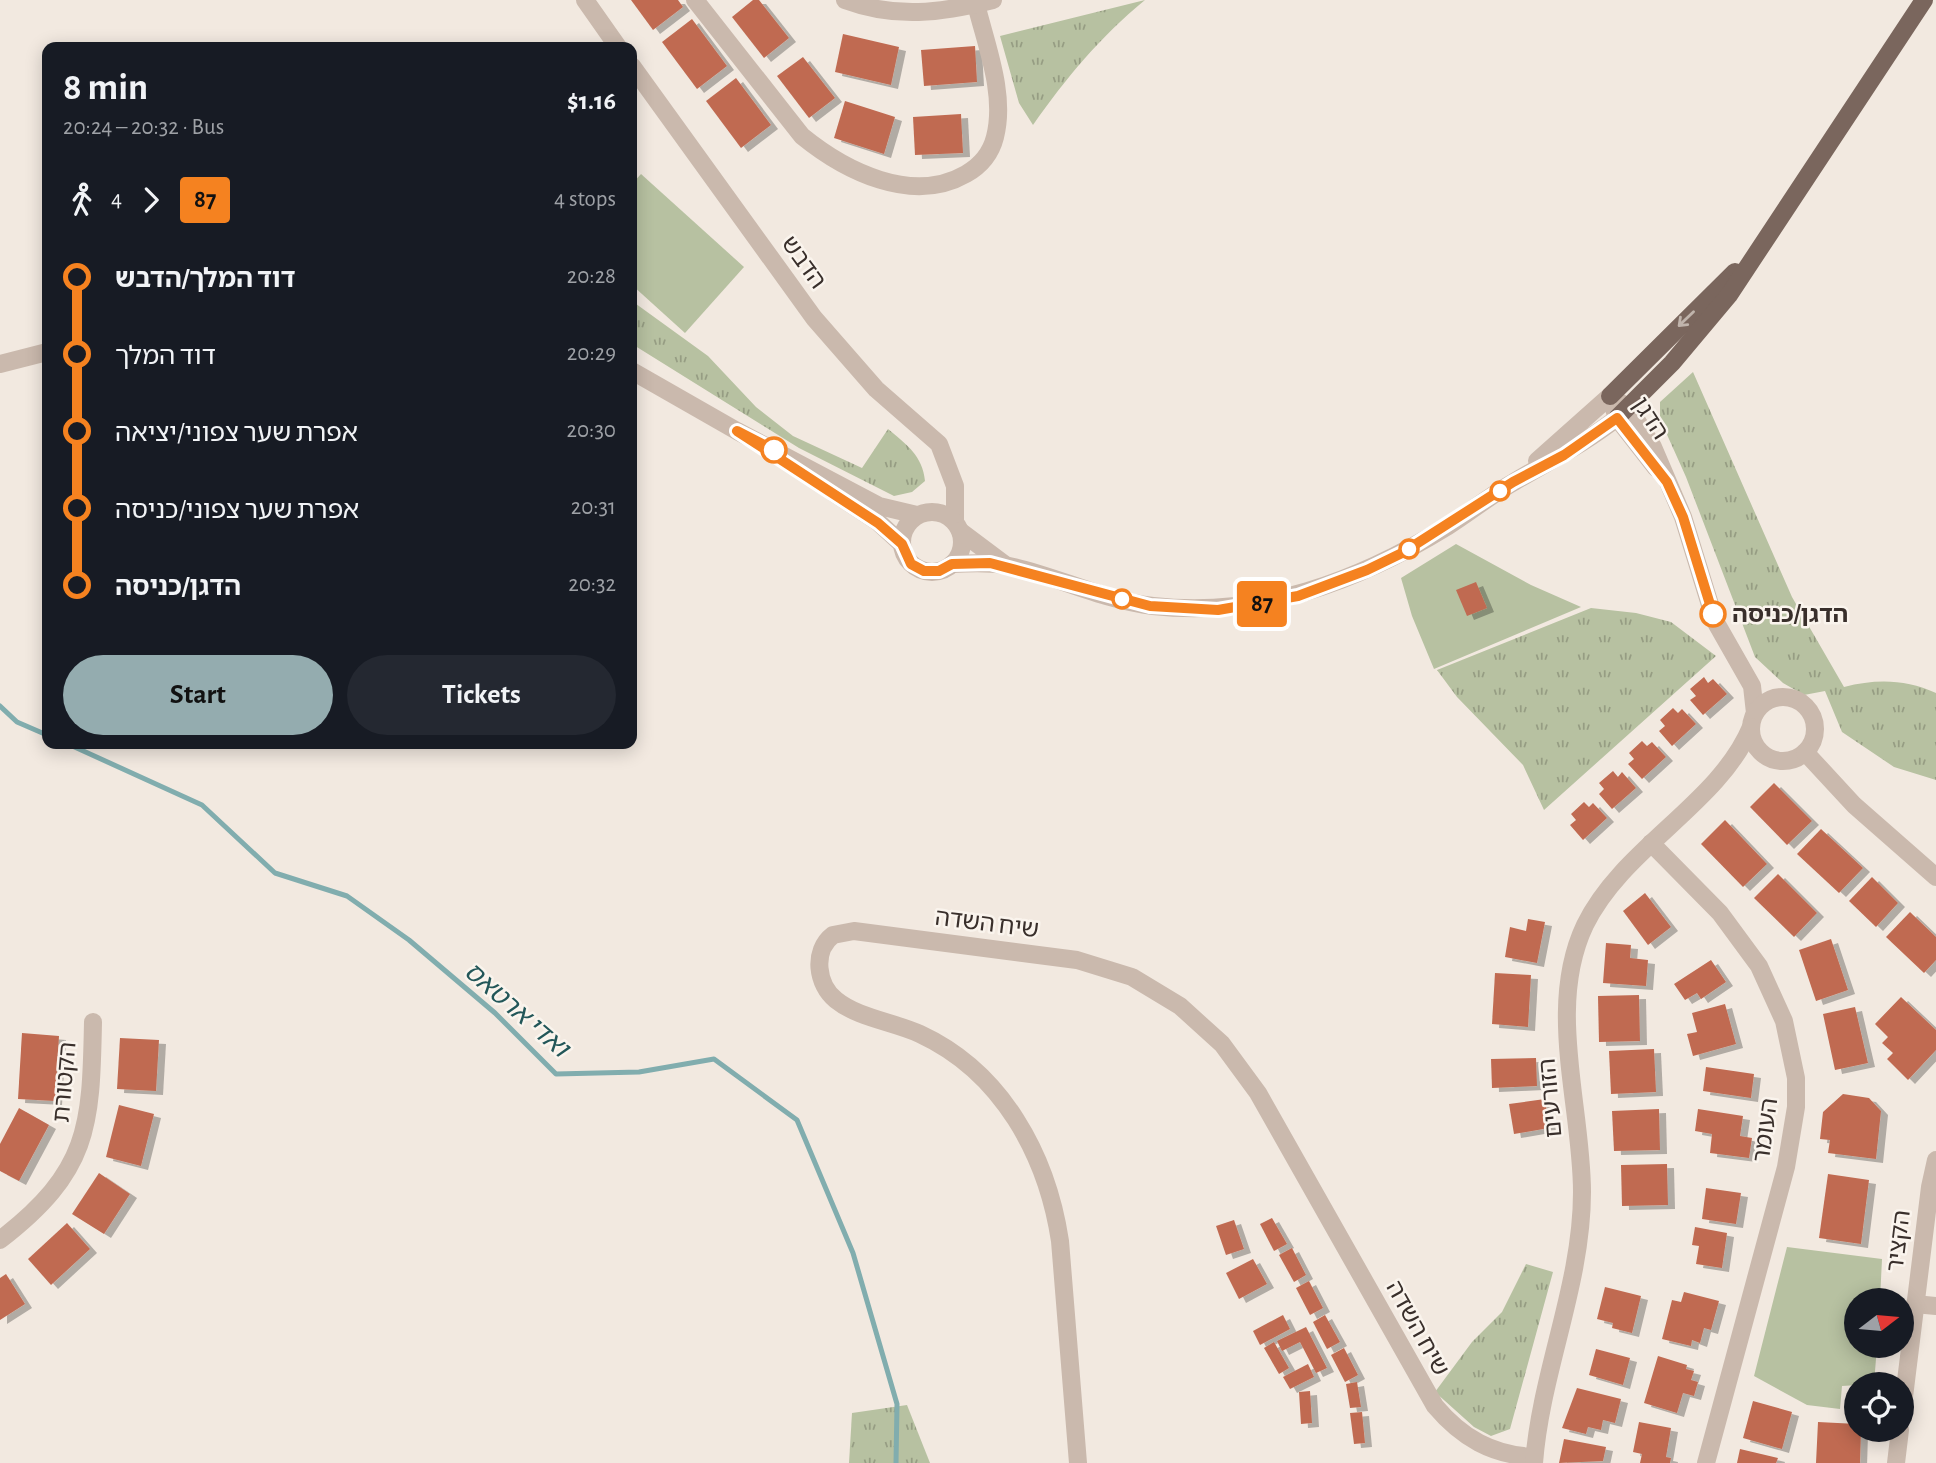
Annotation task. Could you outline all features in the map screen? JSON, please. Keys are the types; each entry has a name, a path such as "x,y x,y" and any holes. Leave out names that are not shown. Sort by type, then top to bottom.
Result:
{"main road":[{"path":"1623,413 1709,319 1924,0"},
{"path":"1610,396 1753,255"}],"street":[{"path":"585,0 614,42"},
{"path":"695,0 803,136 816,147 863,173 895,183 924,186 947,183 970,172 986,157 995,136 996,91 984,2 913,15 872,10 845,0"},
{"name":"הדבש","path":"637,73 814,318 876,389 939,444 951,472 957,526"},
{"path":"0,364 42,353"},
{"path":"637,374 737,431 879,506 922,514 942,513 1007,566"},
{"path":"1513,482 1610,396"},
{"name":"הדגן","path":"1610,396 1653,447 1683,517 1716,621 1754,690 1753,720"},
{"path":"951,472 945,490 905,527 902,544 906,558 917,568 932,572 952,564 1007,566 1108,597 1150,606 1218,610 1298,596 1367,570 1448,526 1513,482 1564,455 1623,413"},
{"path":"737,431 860,510 902,544"},
{"path":"952,564 961,549 957,526"},
{"path":"1717,777 1747,762 1792,760 1805,752 1814,740 1814,720 1807,706 1743,670"},
{"path":"1717,777 1769,699 1790,697"},
{"path":"1753,720 1756,747 1777,761"},
{"path":"1805,752 1854,804 1936,877"},
{"name":"הזורעים","path":"1534,1460 1581,1226 1582,1178 1568,1029 1570,975 1578,943 1591,913 1609,886 1717,777"},
{"name":"העומר","path":"1651,843 1720,913 1759,966 1784,1021 1796,1078 1796,1107 1786,1167 1706,1463"},
{"name":"שיח השדה","path":"1079,1463 1060,1241 1056,1215 1040,1163 1014,1114 975,1070 923,1036 845,1006 830,994 823,983 819,961 823,947 833,935 854,931 1077,960 1132,977 1180,1006 1222,1044 1258,1093 1435,1406 1452,1425 1483,1446 1534,1460"},
{"name":"הקטורת","path":"0,1240 57,1187 70,1169 81,1145 92,1094 93,1021"},
{"name":"הקציר","path":"1907,1372 1930,1186 1936,1160"},
{"path":"1915,1304 1936,1306"},
{"path":"1896,1463 1899,1442"}],"green space":[{"path":"1145,0 1084,59 1033,125 1019,103 1000,36"},
{"path":"641,174 744,267 685,333 637,290 637,178"},
{"path":"637,305 708,356 756,407 793,436 862,468 888,429 907,445 917,458 925,481 912,492 894,496 799,448 637,347"},
{"path":"1693,372 1792,597 1844,687 1890,682 1913,685 1936,693 1936,780 1894,767 1842,732 1825,691 1804,695 1783,683 1755,657 1686,477 1660,419 1660,402"},
{"path":"1456,544 1531,585 1581,607 1434,669 1412,616 1401,578"},
{"path":"1591,608 1636,613 1671,622 1716,656 1544,810 1523,765 1457,697 1437,670"},
{"path":"1787,1247 1882,1259 1881,1288 1844,1288 1844,1358 1876,1358 1875,1372 1844,1372 1840,1409 1807,1405 1754,1376"},
{"path":"1526,1264 1553,1272 1510,1429 1491,1436 1474,1427 1435,1392 1472,1342 1502,1312"},
{"path":"907,1405 930,1463 849,1463 852,1413"}],"building":[{"path":"631,0 678,0 683,7 653,30"},
{"path":"753,0 759,0 789,38 764,58 732,17"},
{"path":"692,19 727,66 697,89 662,42"},
{"path":"843,34 899,47 891,85 835,72"},
{"path":"975,46 977,82 924,86 921,50"},
{"path":"803,57 835,98 809,118 777,76"},
{"path":"736,78 771,125 741,148 706,101"},
{"path":"845,101 895,117 884,154 834,138"},
{"path":"961,114 963,153 915,155 913,117"},
{"path":"1476,582 1487,608 1467,616 1456,590"},
{"path":"1704,677 1708,683 1713,679 1727,694 1703,715 1690,700 1696,696 1690,689"},
{"path":"1673,708 1678,713 1682,709 1696,724 1672,746 1659,731 1665,726 1660,720"},
{"path":"1642,741 1647,746 1652,742 1666,757 1642,779 1628,764 1634,759 1629,753"},
{"path":"1613,771 1618,777 1622,772 1636,788 1612,809 1599,794 1604,789 1599,783"},
{"path":"1774,783 1812,821 1787,845 1750,807"},
{"path":"1584,802 1589,807 1593,803 1607,818 1583,840 1570,825 1576,820 1571,814"},
{"path":"1725,820 1767,864 1743,887 1701,844"},
{"path":"1821,829 1863,868 1839,893 1797,854"},
{"path":"1778,874 1817,913 1794,937 1754,898"},
{"path":"1872,877 1898,903 1876,927 1849,901"},
{"path":"1645,893 1671,927 1648,945 1623,911"},
{"path":"1910,912 1936,937 1936,960 1924,973 1886,937"},
{"path":"1528,919 1545,922 1537,963 1505,957 1510,927 1526,931"},
{"path":"1831,939 1848,990 1816,1001 1799,950"},
{"path":"1606,943 1631,945 1630,958 1648,960 1646,986 1603,983"},
{"path":"1711,960 1726,982 1701,999 1697,993 1685,1000 1674,984"},
{"path":"1495,973 1531,975 1528,1027 1492,1024"},
{"path":"1639,995 1640,1041 1599,1042 1598,996"},
{"path":"1901,997 1936,1030 1936,1050 1908,1080 1887,1059 1893,1053 1882,1043 1888,1037 1875,1024"},
{"path":"1725,1004 1736,1044 1693,1056 1687,1034 1697,1032 1692,1013"},
{"path":"1855,1007 1868,1063 1835,1070 1823,1014"},
{"path":"22,1033 59,1036 55,1101 18,1099"},
{"path":"120,1038 159,1040 156,1091 117,1089"},
{"path":"1654,1049 1656,1092 1611,1094 1609,1051"},
{"path":"1536,1058 1537,1086 1492,1088 1491,1059"},
{"path":"1706,1067 1754,1074 1751,1098 1703,1091"},
{"path":"1843,1094 1869,1098 1881,1111 1876,1159 1828,1153 1830,1140 1820,1139 1823,1112"},
{"path":"1545,1099 1549,1128 1514,1134 1509,1104"},
{"path":"119,1105 154,1114 141,1166 106,1157"},
{"path":"19,1108 49,1125 19,1181 0,1171 0,1144"},
{"path":"1659,1109 1660,1150 1614,1151 1612,1111"},
{"path":"1698,1109 1743,1116 1740,1136 1752,1138 1749,1158 1710,1153 1712,1134 1695,1131"},
{"path":"1667,1164 1668,1205 1622,1206 1621,1165"},
{"path":"99,1173 130,1194 104,1234 72,1214"},
{"path":"1828,1174 1869,1180 1861,1244 1819,1238"},
{"path":"1706,1188 1741,1193 1736,1224 1702,1219"},
{"path":"1272,1218 1287,1244 1274,1251 1260,1224"},
{"path":"1234,1220 1244,1249 1226,1255 1216,1226"},
{"path":"67,1223 90,1249 51,1285 28,1259"},
{"path":"1695,1227 1727,1233 1722,1268 1696,1264 1699,1246 1692,1245"},
{"path":"1292,1248 1306,1275 1294,1282 1279,1255"},
{"path":"1253,1259 1267,1284 1239,1299 1226,1273"},
{"path":"6,1274 25,1304 0,1320 0,1278"},
{"path":"1309,1281 1323,1308 1310,1315 1296,1288"},
{"path":"1605,1287 1641,1296 1632,1333 1612,1328 1613,1323 1597,1319"},
{"path":"1684,1292 1719,1301 1711,1330 1704,1328 1700,1343 1692,1340 1691,1346 1662,1339 1672,1300 1681,1302"},
{"path":"1283,1315 1290,1329 1260,1345 1253,1331"},
{"path":"1325,1315 1340,1342 1327,1349 1313,1322"},
{"path":"1306,1327 1327,1368 1316,1373 1300,1342 1282,1351 1277,1341"},
{"path":"1274,1342 1289,1368 1279,1374 1264,1348"},
{"path":"1344,1348 1358,1375 1345,1382 1331,1355"},
{"path":"1596,1349 1630,1358 1623,1385 1589,1375"},
{"path":"1658,1356 1687,1365 1686,1369 1694,1371 1691,1380 1698,1382 1694,1396 1683,1393 1677,1413 1644,1403"},
{"path":"1308,1364 1314,1377 1290,1389 1283,1377"},
{"path":"1357,1382 1361,1407 1350,1408 1346,1384"},
{"path":"1577,1388 1621,1399 1615,1423 1603,1420 1601,1430 1588,1427 1586,1434 1562,1428"},
{"path":"1310,1391 1312,1423 1301,1424 1299,1392"},
{"path":"1753,1401 1792,1412 1782,1449 1743,1438"},
{"path":"1362,1412 1365,1443 1354,1444 1350,1413"},
{"path":"1639,1422 1671,1428 1666,1457 1671,1458 1670,1463 1640,1463 1642,1454 1633,1452"},
{"path":"1818,1422 1844,1423 1844,1442 1861,1442 1860,1463 1816,1463"},
{"path":"1564,1439 1606,1447 1603,1461 1559,1463"},
{"path":"1740,1449 1778,1458 1776,1463 1737,1463"}],"waterway":[{"name":"ואדי ארטאס","path":"0,706 17,722 42,733"},
{"name":"ואדי ארטאס","path":"79,749 202,805 275,873 347,896 409,940 495,1013 556,1074 639,1072 714,1059 797,1120 853,1253 897,1404 896,1463"}],"bus line":[{"name":"87","path":"774,450 737,431 878,523 902,544 911,564 924,571 939,571 952,564 990,563 1108,597 1150,606 1218,610 1298,596 1367,570 1448,526 1513,482 1592,438 1617,418 1667,482 1683,517 1713,614"}],"place":[{"name":"הדגן/כניסה","path":"1713,614"}]}
